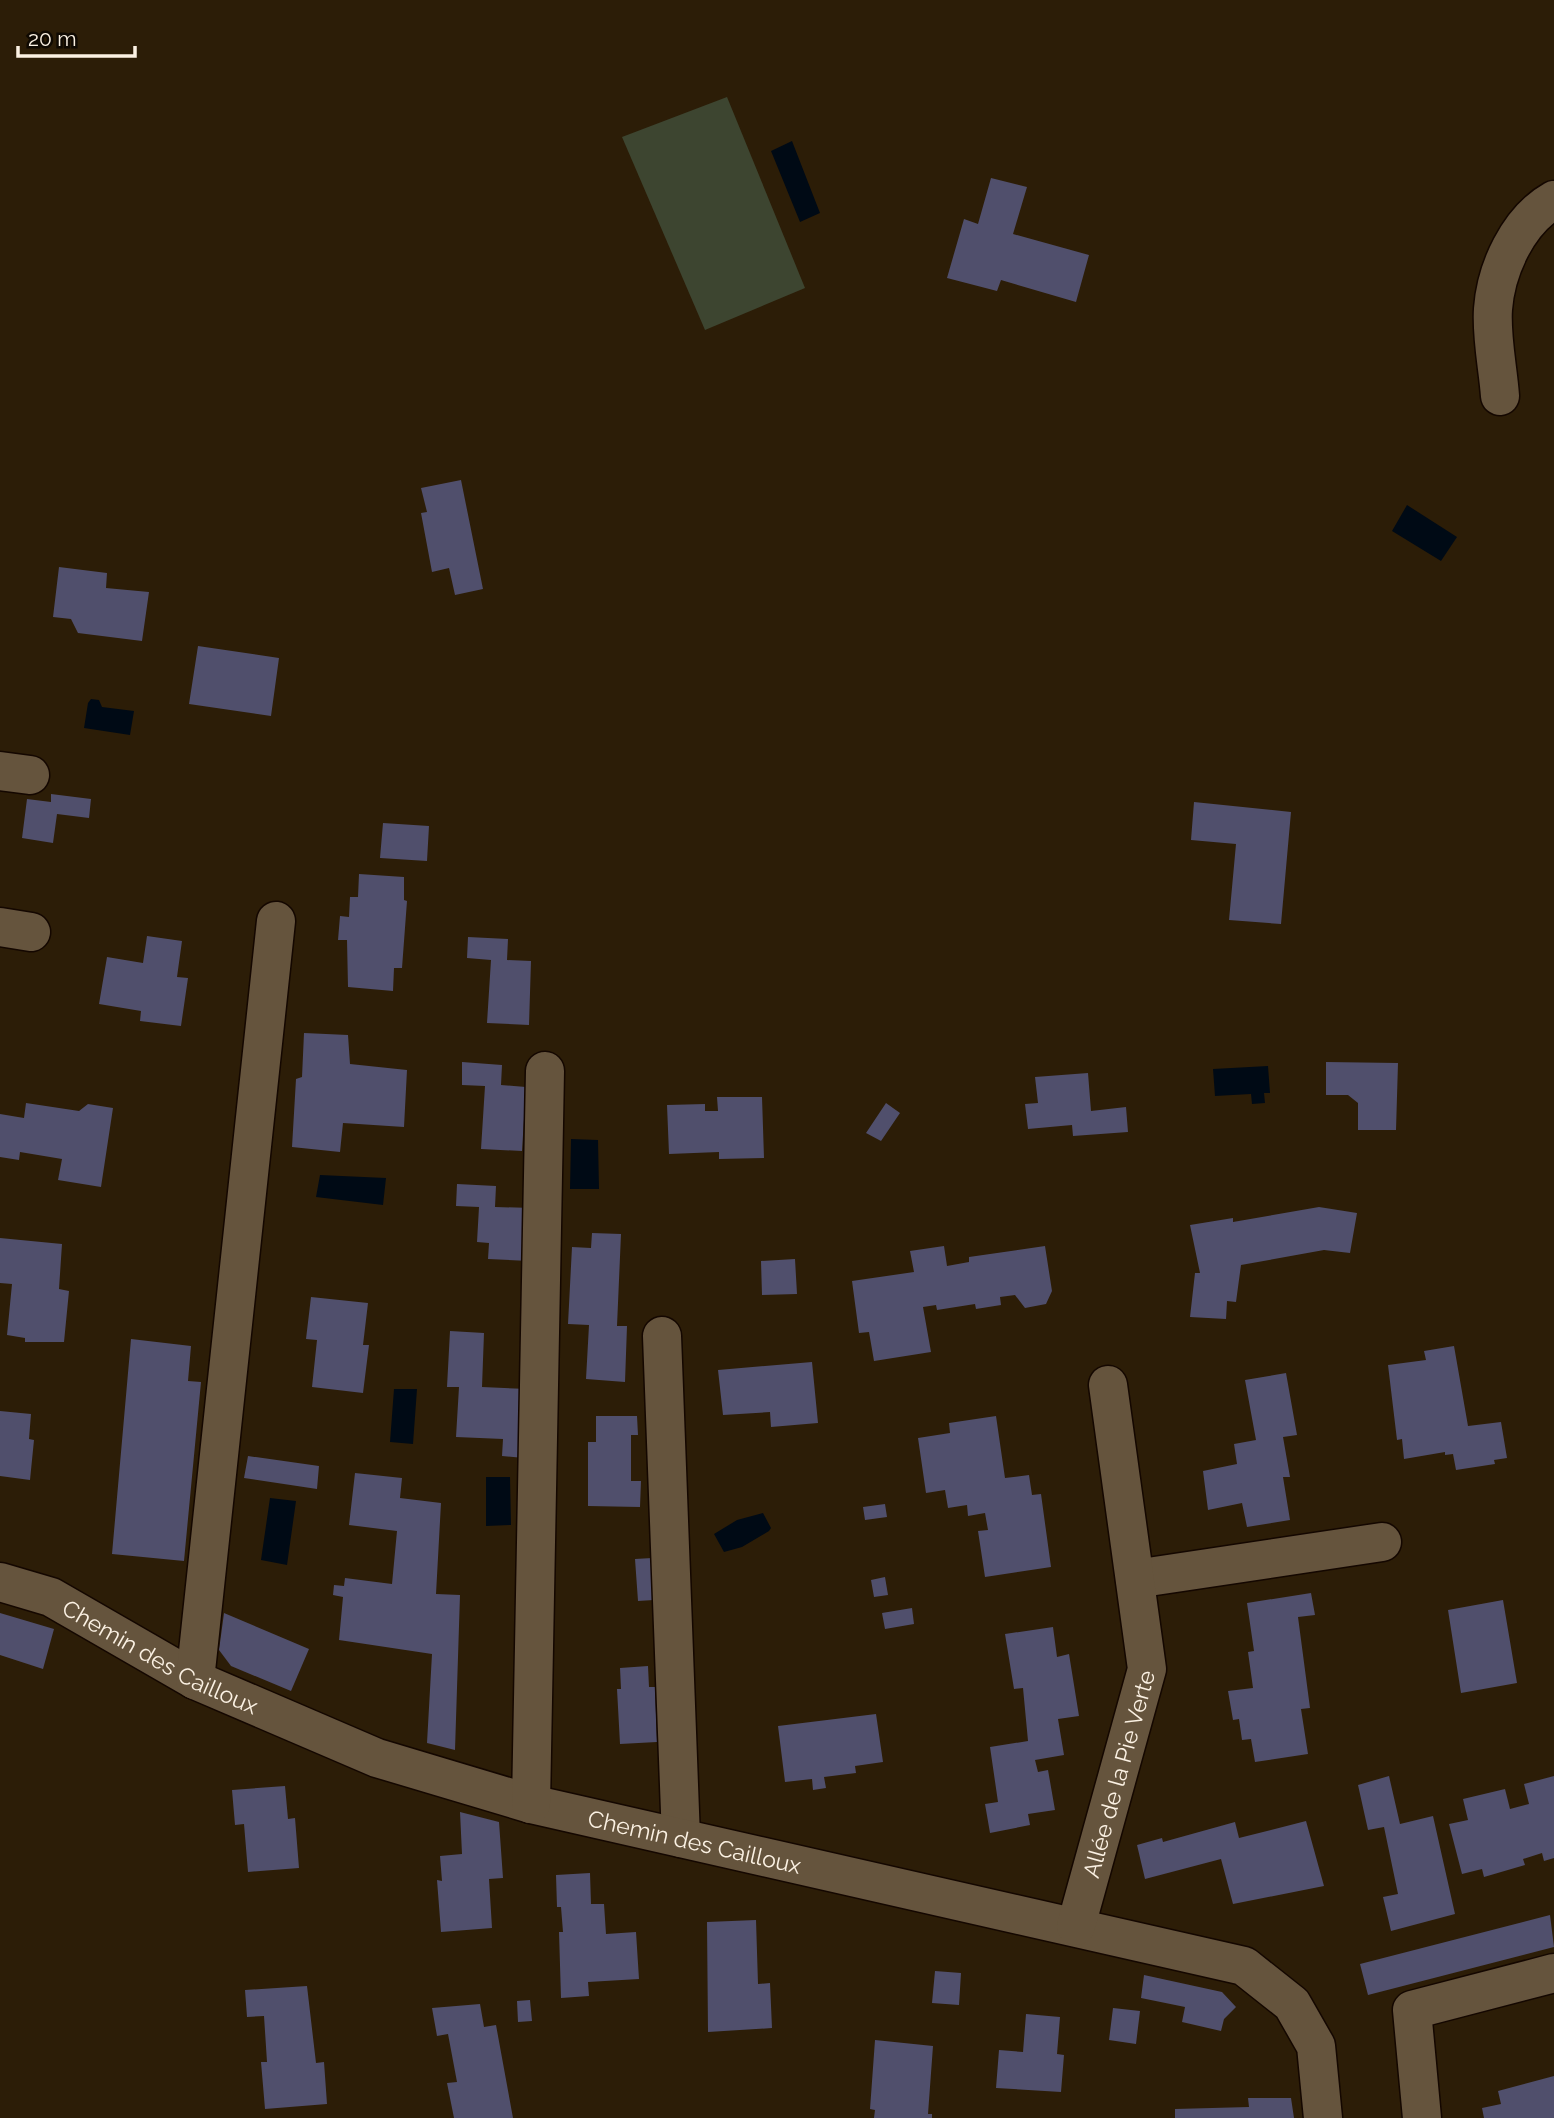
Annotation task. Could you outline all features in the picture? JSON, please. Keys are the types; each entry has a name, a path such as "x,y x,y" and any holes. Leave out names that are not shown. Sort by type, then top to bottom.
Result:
{"street":[{"path":"1500,396 1493,309 1507,253 1539,208 1554,200"},
{"path":"195,1680 276,921"},
{"path":"531,1804 545,1071"},
{"path":"662,1336 681,1838"},
{"name":"Allée de la Pie Verte","path":"1076,1926 1147,1669 1108,1385"},
{"path":"1135,1580 1382,1542"},
{"name":"Chemin des Cailloux","path":"0,1582 51,1597 195,1680 377,1758 531,1804 1244,1966 1292,2004 1315,2046 1323,2118"},
{"path":"1422,2118 1412,2010 1554,1973"}],"green space":[{"path":"727,97 805,288 705,330 622,137"}],"shaded area":[{"path":"792,141 820,213 800,222 771,151"},
{"path":"1407,505 1457,537 1441,561 1392,531"},
{"path":"91,699 99,700 102,707 134,711 130,735 84,728"},
{"path":"1268,1066 1270,1093 1264,1093 1265,1103 1252,1104 1251,1094 1215,1096 1213,1069"},
{"path":"571,1139 598,1140 599,1189 570,1189"},
{"path":"320,1175 386,1178 383,1205 316,1197"},
{"path":"394,1389 417,1389 413,1444 390,1442"},
{"path":"486,1477 510,1477 511,1525 486,1526"},
{"path":"270,1498 296,1501 287,1565 261,1560"},
{"path":"763,1513 771,1528 769,1531 742,1547 724,1552 714,1534 737,1520"}],"building":[{"path":"991,178 1027,187 1013,234 1089,255 1076,302 1001,280 997,291 947,278 964,219 978,224"},
{"path":"461,480 483,589 455,595 449,568 432,572 421,513 427,512 421,488"},
{"path":"59,567 107,573 106,588 149,592 142,641 78,633 71,619 53,617"},
{"path":"198,646 279,658 271,716 189,704"},
{"path":"51,794 91,799 89,818 57,814 53,843 22,838 27,799 51,802"},
{"path":"1194,802 1291,812 1281,924 1229,920 1236,844 1191,840"},
{"path":"383,823 429,826 427,861 380,858"},
{"path":"359,874 404,877 404,900 407,901 402,968 394,968 393,991 348,987 347,940 338,940 340,916 349,917 350,897 358,897"},
{"path":"147,936 182,941 177,977 188,978 181,1026 140,1021 141,1011 99,1004 107,957 143,963"},
{"path":"468,937 508,939 507,960 531,961 529,1025 487,1023 491,960 467,958"},
{"path":"304,1033 348,1035 350,1064 407,1070 404,1127 343,1123 340,1152 292,1147 296,1079 302,1077"},
{"path":"462,1062 502,1065 501,1085 526,1087 522,1151 481,1149 485,1086 462,1085"},
{"path":"1326,1062 1398,1063 1396,1130 1358,1130 1358,1103 1348,1095 1326,1095"},
{"path":"1088,1073 1091,1111 1126,1107 1128,1132 1073,1136 1072,1125 1028,1129 1025,1104 1038,1103 1035,1077"},
{"path":"717,1097 762,1097 764,1158 719,1159 719,1152 669,1154 667,1105 705,1104 705,1111 718,1111"},
{"path":"26,1103 79,1111 88,1104 113,1108 101,1187 58,1180 62,1159 20,1152 19,1160 0,1157 0,1114 24,1118"},
{"path":"886,1103 900,1113 881,1141 866,1133"},
{"path":"457,1184 496,1186 495,1207 532,1208 529,1261 488,1259 489,1243 477,1242 479,1207 456,1206"},
{"path":"1319,1207 1357,1213 1350,1253 1324,1250 1241,1265 1236,1302 1227,1301 1226,1319 1190,1317 1195,1273 1200,1273 1190,1225 1233,1218 1233,1222"},
{"path":"592,1233 621,1234 617,1326 627,1326 625,1382 586,1379 589,1325 568,1324 572,1247 591,1248"},
{"path":"0,1238 62,1244 59,1289 69,1291 64,1342 25,1342 25,1338 7,1335 12,1284 0,1283"},
{"path":"944,1246 947,1266 969,1262 969,1257 1045,1246 1052,1291 1046,1304 1025,1308 1015,1295 1000,1297 1001,1305 976,1309 975,1304 937,1310 936,1305 923,1307 931,1352 874,1361 869,1332 859,1333 852,1281 914,1272 910,1251"},
{"path":"795,1259 797,1294 762,1295 761,1261"},
{"path":"311,1297 368,1303 363,1345 369,1345 363,1393 312,1387 317,1340 306,1339"},
{"path":"450,1331 484,1333 482,1387 528,1389 524,1458 502,1456 503,1439 456,1437 459,1387 447,1387"},
{"path":"131,1339 191,1346 188,1381 201,1382 184,1561 112,1554"},
{"path":"1454,1346 1468,1426 1501,1422 1507,1458 1494,1460 1495,1464 1456,1470 1453,1454 1445,1455 1445,1452 1404,1459 1402,1439 1397,1440 1388,1365 1426,1360 1424,1351"},
{"path":"812,1362 818,1423 771,1427 770,1412 723,1415 718,1370"},
{"path":"1286,1373 1297,1435 1283,1437 1290,1477 1283,1477 1290,1520 1247,1527 1242,1503 1208,1510 1203,1471 1237,1464 1234,1444 1256,1440 1245,1380"},
{"path":"0,1411 31,1414 29,1439 34,1440 30,1480 0,1476"},
{"path":"596,1416 637,1416 638,1435 631,1435 631,1481 641,1481 640,1507 588,1506 588,1442 596,1442"},
{"path":"996,1416 1005,1478 1029,1475 1032,1495 1041,1494 1051,1567 985,1577 978,1531 988,1530 985,1513 968,1516 967,1505 948,1508 945,1490 926,1493 918,1438 950,1433 949,1423"},
{"path":"248,1456 319,1466 317,1489 244,1478"},
{"path":"355,1473 402,1478 400,1498 441,1503 436,1594 460,1595 455,1750 427,1743 432,1654 339,1640 343,1597 333,1595 334,1585 344,1586 345,1578 392,1584 397,1531 349,1525"},
{"path":"885,1504 887,1517 865,1520 863,1507"},
{"path":"652,1558 654,1600 638,1601 635,1559"},
{"path":"885,1577 888,1595 874,1597 871,1580"},
{"path":"1311,1593 1315,1615 1298,1617 1310,1708 1301,1709 1308,1754 1255,1762 1251,1739 1242,1740 1239,1719 1233,1720 1228,1691 1253,1688 1248,1652 1254,1651 1247,1603"},
{"path":"1503,1600 1517,1683 1461,1693 1448,1610"},
{"path":"912,1608 914,1624 885,1629 882,1613"},
{"path":"0,1613 54,1629 43,1669 0,1655"},
{"path":"224,1613 309,1649 291,1691 231,1666 219,1650"},
{"path":"1053,1627 1057,1657 1069,1654 1079,1716 1058,1719 1064,1755 1035,1760 1038,1772 1048,1770 1055,1810 1028,1814 1030,1825 990,1833 985,1804 998,1802 990,1747 1028,1741 1023,1688 1014,1689 1005,1634"},
{"path":"648,1666 649,1687 655,1687 657,1742 620,1744 617,1689 621,1689 620,1668"},
{"path":"876,1714 883,1762 855,1766 856,1773 824,1777 826,1788 813,1790 812,1779 785,1782 778,1726"},
{"path":"1389,1776 1400,1824 1433,1816 1455,1914 1391,1931 1383,1897 1398,1894 1384,1827 1368,1830 1358,1785"},
{"path":"1554,1776 1554,1858 1544,1861 1542,1853 1523,1859 1525,1865 1484,1877 1482,1869 1462,1874 1449,1824 1468,1820 1463,1799 1505,1789 1510,1809 1529,1804 1524,1784"},
{"path":"285,1786 288,1819 295,1818 299,1868 248,1872 244,1824 235,1825 232,1790"},
{"path":"460,1812 499,1822 503,1878 489,1879 492,1928 441,1932 437,1880 442,1881 440,1856 462,1854"},
{"path":"1306,1821 1324,1886 1233,1904 1221,1859 1145,1879 1137,1845 1162,1838 1163,1842 1235,1822 1239,1838"},
{"path":"590,1873 591,1904 604,1904 606,1934 636,1932 639,1979 588,1982 589,1996 561,1998 559,1932 563,1932 561,1907 557,1907 556,1875"},
{"path":"1550,1915 1554,1947 1368,1995 1360,1964"},
{"path":"756,1920 758,1984 770,1983 772,2028 708,2032 707,1922"},
{"path":"935,1971 961,1973 959,2005 932,2003"},
{"path":"1144,1975 1222,1992 1236,2007 1224,2019 1221,2031 1182,2022 1185,2007 1141,1998"},
{"path":"307,1986 316,2063 324,2062 327,2104 265,2109 261,2062 267,2062 264,2016 247,2017 245,1990"},
{"path":"530,2000 532,2021 518,2022 517,2001"},
{"path":"480,2004 484,2027 496,2025 513,2118 454,2118 447,2083 457,2082 448,2034 437,2036 432,2008"},
{"path":"1113,2008 1140,2011 1136,2044 1109,2040"},
{"path":"1026,2014 1060,2017 1057,2054 1064,2055 1061,2092 996,2088 999,2050 1023,2052"},
{"path":"875,2040 933,2046 928,2114 932,2114 932,2118 874,2118 875,2110 870,2109"},
{"path":"1554,2076 1554,2118 1484,2118 1482,2108 1501,2104 1498,2091"},
{"path":"1248,2098 1291,2098 1294,2118 1175,2118 1175,2109 1249,2107"}]}
